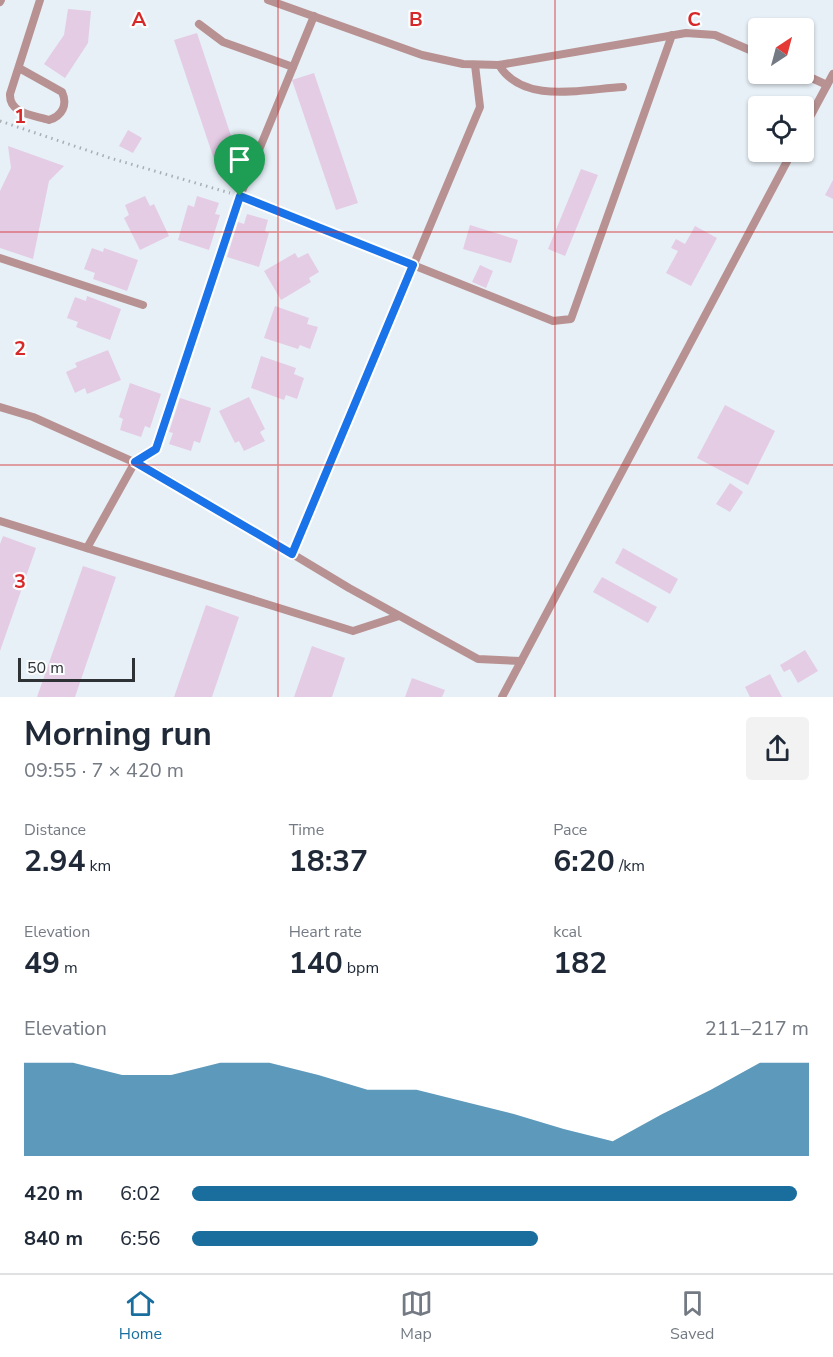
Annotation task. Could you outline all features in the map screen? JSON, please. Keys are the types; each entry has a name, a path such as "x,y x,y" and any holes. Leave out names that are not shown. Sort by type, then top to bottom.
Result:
{"lane":[{"path":"19,68 62,92 65,103 60,114 49,120 14,108 10,94 40,0"},
{"path":"268,0 422,55 475,64 499,65 686,33 714,35 748,49"},
{"path":"87,548 135,462 156,449 240,196 314,16"},
{"path":"199,24 223,42 293,66"},
{"path":"413,265 553,321 571,319 672,35"},
{"path":"292,554 480,106 475,64"},
{"path":"499,65 508,78 528,89 562,91 623,87"},
{"path":"814,109 833,74"},
{"path":"814,79 827,85"},
{"path":"502,697 787,162"},
{"path":"0,258 143,305"},
{"path":"0,407 33,417 135,462 478,660 521,661"},
{"path":"0,521 353,631 399,616"}],"path":[{"path":"0,121 110,158 240,196 413,265"}],"building":[{"path":"68,9 91,11 88,43 65,78 44,64 64,35"},
{"path":"197,33 240,163 218,171 174,40"},
{"path":"314,73 358,203 336,210 292,80"},
{"path":"128,130 142,138 133,153 119,146"},
{"path":"8,146 64,166 49,181 33,259 0,248 0,191 11,168"},
{"path":"581,169 598,175 565,256 548,249"},
{"path":"833,180 833,199 825,195"},
{"path":"145,196 150,206 154,204 169,236 140,250 124,218 129,215 125,205"},
{"path":"197,196 219,203 215,214 220,215 209,250 178,240 188,205 194,207"},
{"path":"247,214 268,220 265,231 269,233 259,267 227,257 238,222 244,224"},
{"path":"470,225 518,240 511,263 463,249"},
{"path":"695,226 717,238 691,286 666,273 678,251 671,248 676,239 685,244"},
{"path":"92,248 103,252 104,248 138,260 127,291 93,279 95,273 84,269"},
{"path":"295,253 298,258 308,253 319,272 309,278 311,282 281,300 264,271"},
{"path":"480,265 493,271 486,288 472,282"},
{"path":"87,296 121,309 110,340 76,327 78,322 67,318 75,297 86,301"},
{"path":"275,306 309,318 307,324 318,327 310,349 300,345 298,349 264,338"},
{"path":"108,350 121,380 87,394 85,388 75,393 66,372 77,367 75,363"},
{"path":"261,356 296,368 294,374 304,378 297,399 286,395 284,400 251,388"},
{"path":"130,383 161,394 150,428 145,426 141,437 120,430 123,419 119,417"},
{"path":"249,397 265,429 260,432 265,441 244,451 239,441 235,443 219,411"},
{"path":"180,398 211,408 200,443 194,441 191,451 169,444 173,433 169,432"},
{"path":"725,405 775,431 748,485 697,458"},
{"path":"730,483 743,492 730,512 716,504"},
{"path":"3,536 36,548 0,651 0,544"},
{"path":"623,548 678,579 670,594 615,563"},
{"path":"83,566 116,577 75,697 37,697"},
{"path":"602,577 657,607 648,623 593,592"},
{"path":"206,605 239,617 212,697 174,697"},
{"path":"312,646 345,658 332,697 294,697"},
{"path":"805,650 818,671 798,683 790,669 784,672 780,665"},
{"path":"770,674 782,697 750,697 745,687"},
{"path":"412,678 445,690 442,697 405,697"}],"route":[{"path":"240,196 413,265 292,554 156,472 135,462 156,449 240,196"}]}
